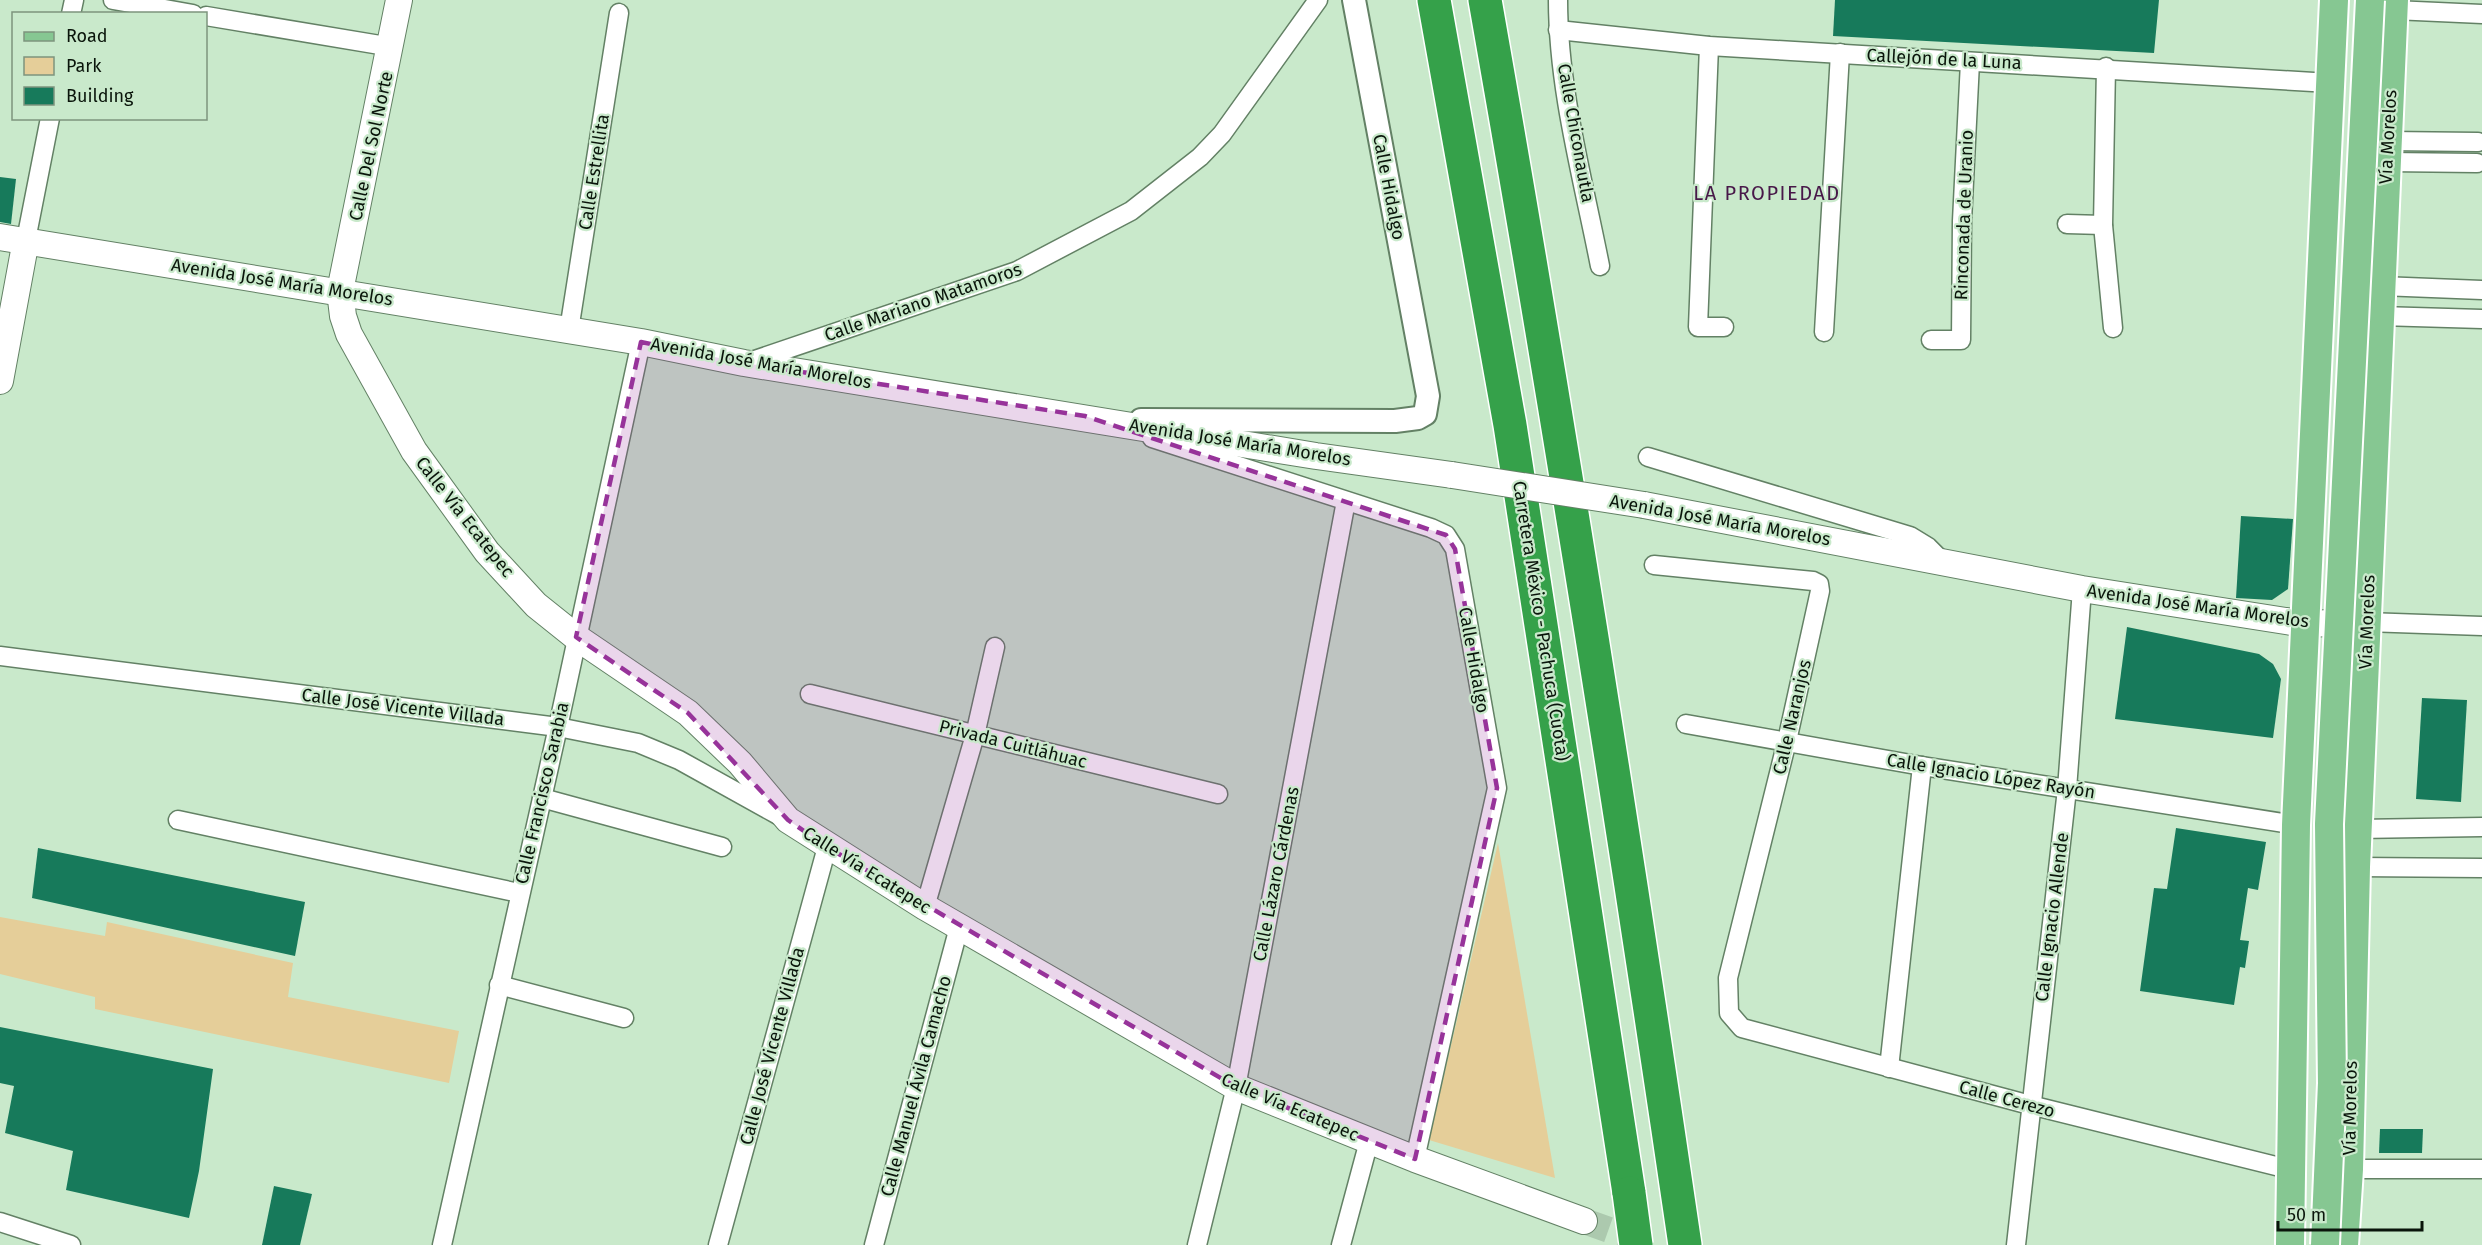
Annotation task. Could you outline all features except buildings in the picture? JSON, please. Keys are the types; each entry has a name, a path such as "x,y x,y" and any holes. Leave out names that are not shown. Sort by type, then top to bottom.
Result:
{"highway":[{"name":"Carretera México - Pachuca (Cuota)","path":"1434,0 1510,425 1636,1245"},
{"path":"1485,0 1547,349 1685,1245"}],"main road":[{"name":"Calle Del Sol Norte","path":"340,291 392,47 399,0"},
{"path":"2290,1245 2296,825 2334,0"},
{"path":"2325,1245 2332,1083 2329,824 2386,3"},
{"name":"Vía Morelos","path":"2344,1245 2349,1169 2356,867 2387,151 2386,3"},
{"name":"Avenida José María Morelos","path":"0,237 340,291 641,342 744,363 1096,418 1316,456 1644,505 2082,589 2305,624 2367,622"},
{"path":"0,381 26,240"},
{"name":"Calle Vía Ecatepec","path":"340,291 343,316 349,334 414,451 487,552 536,605 576,637 688,713 740,763 788,820 925,907 1236,1087 1415,1159 1584,1221"}],"street":[{"path":"113,0 182,12"},
{"name":"Calle Mariano Matamoros","path":"744,363 1017,271 1131,211 1200,157 1222,134 1318,0"},
{"name":"Calle Hidalgo","path":"1096,418 1242,418 1395,422 1418,418 1425,414 1428,396 1354,0"},
{"name":"Calle Chiconautla","path":"1558,0 1558,30 1600,266"},
{"path":"2386,3 2482,14"},
{"name":"Calle Estrellita","path":"569,330 619,14"},
{"path":"207,16 392,47"},
{"name":"Callejón de la Luna","path":"1558,30 1709,46 2330,83"},
{"path":"1709,46 1698,327 1724,327"},
{"path":"1824,332 1840,53"},
{"name":"Rinconada de Uranio","path":"1932,340 1961,340 1962,221 1970,62"},
{"path":"2106,68 2103,225 2113,328"},
{"path":"26,240 50,120"},
{"path":"2480,140 2479,168 2387,151 2480,140"},
{"path":"2067,225 2103,225"},
{"path":"2381,286 2482,291"},
{"path":"2380,316 2482,319"},
{"name":"Calle Francisco Sarabia","path":"442,1245 519,892 558,727 641,342"},
{"name":"Calle Hidalgo","path":"1096,418 1431,528 1446,536 1455,549 1497,788 1415,1159"},
{"path":"1648,457 1910,536 1928,547 1943,562"},
{"name":"Calle Lázaro Cárdenas","path":"1197,1245 1236,1087 1346,501"},
{"name":"Calle Naranjos","path":"1654,565 1813,581 1819,584 1820,591 1787,741 1728,978 1729,1013"},
{"name":"Calle Ignacio Allende","path":"2016,1245 2067,789 2082,589"},
{"name":"Avenida José María Morelos","path":"2367,622 2482,626"},
{"path":"925,907 975,735 995,647"},
{"name":"Calle José Vicente Villada","path":"0,656 558,727 638,743 679,760 788,820"},
{"name":"Privada Cuitláhuac","path":"810,694 1218,794"},
{"name":"Calle Ignacio López Rayón","path":"1686,724 1922,766 2296,825"},
{"path":"1889,1068 1922,766"},
{"path":"542,798 722,847"},
{"path":"178,820 519,892"},
{"path":"2358,829 2482,827"},
{"name":"Calle José Vicente Villada","path":"718,1245 827,846"},
{"path":"2356,867 2482,868"},
{"name":"Calle Manuel Ávila Camacho","path":"874,1245 959,927"},
{"path":"499,985 624,1018"},
{"name":"Calle Cerezo","path":"1729,1013 1742,1028 2030,1105 2292,1170"},
{"path":"1341,1245 1369,1141"},
{"path":"2349,1169 2482,1168"},
{"path":"0,1221 71,1245"}],"highlighted area":[{"path":"641,342 744,363 1085,416 1446,535 1455,549 1497,788 1415,1159 1236,1087 827,847 788,820 688,713 576,637"}],"green space":[{"path":"1498,843 1555,1178 1429,1140"},
{"path":"0,917 105,936 107,922 293,963 288,997 459,1031 449,1083 95,1009 95,997 0,974"}],"tunnel":[{"path":"1584,1221 1649,1244"}],"district":[{"name":"LA PROPIEDAD","path":"1767,193"}]}
